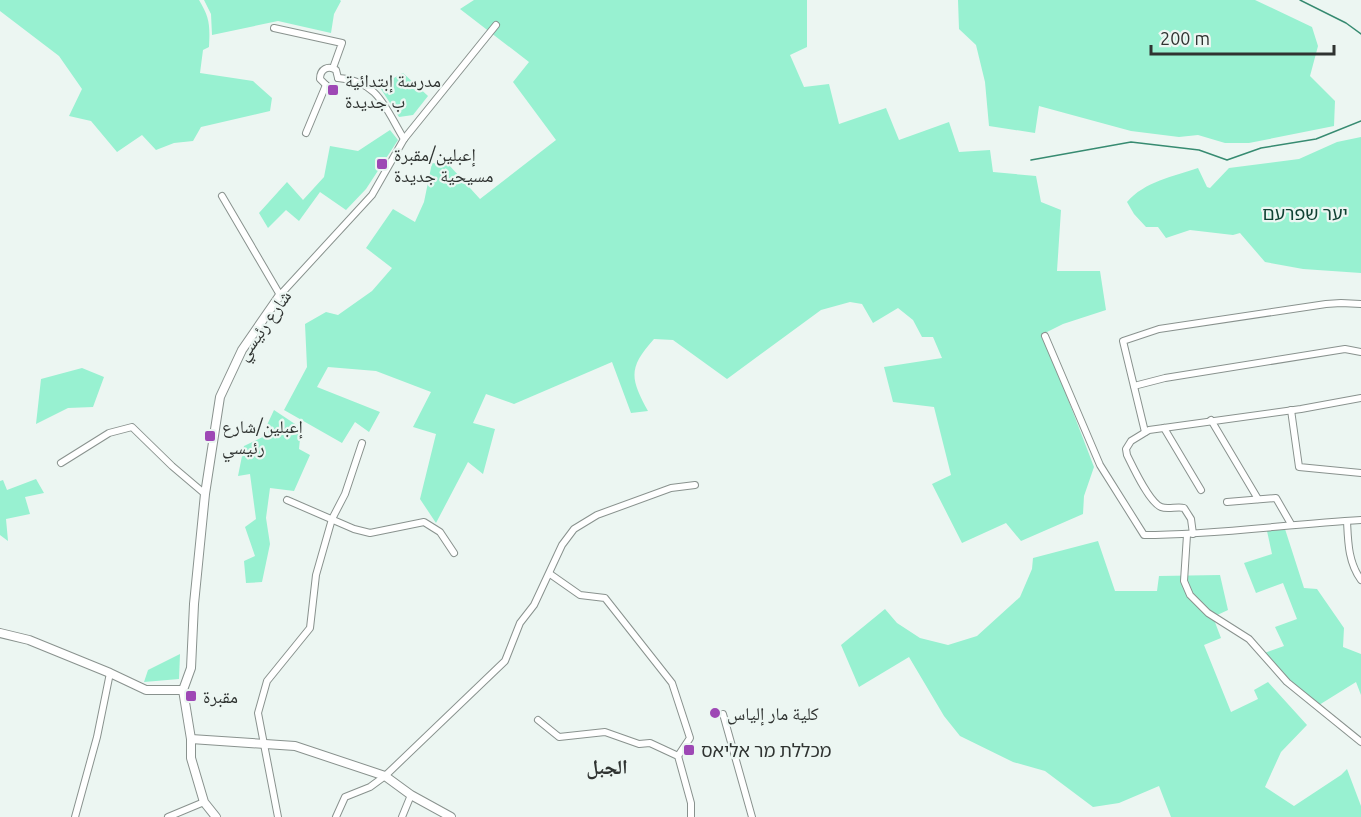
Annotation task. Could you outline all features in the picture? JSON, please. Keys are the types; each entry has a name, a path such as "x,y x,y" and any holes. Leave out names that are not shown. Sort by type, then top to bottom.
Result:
{"main road":[{"name":"شارع رئيسي","path":"183,690 191,668 194,604 205,494 220,397 242,350 280,295"},
{"path":"0,633 29,640 146,690 183,690 191,739 191,758 204,802 216,817"},
{"path":"191,739 295,746 385,776 411,795 451,817"}],"street":[{"name":"شارع رئيسي","path":"280,295 372,195 404,139 496,26"},
{"path":"274,28 342,43 333,68"},
{"path":"327,67 338,72 338,78 333,85 326,85 320,79 321,73 327,67"},
{"path":"338,78 354,79 367,85 378,95 404,139"},
{"path":"306,133 326,85"},
{"path":"222,196 280,295"},
{"path":"1145,432 1123,341 1159,329 1326,304 1361,304"},
{"path":"1045,336 1100,465 1143,535 1190,535 1291,524 1361,520"},
{"path":"1134,386 1165,378 1345,349 1361,352"},
{"path":"1361,398 1291,411 1211,420 1145,432 1127,446 1127,455 1157,505 1165,508 1179,507 1187,511 1191,519 1184,581 1190,595 1208,613 1249,639 1287,682 1361,742"},
{"path":"1291,411 1299,467 1361,473"},
{"path":"1211,420 1258,499"},
{"path":"61,463 109,433 132,427 205,494"},
{"path":"1164,428 1202,490"},
{"path":"278,817 258,713 267,681 310,628 316,575 332,519 345,494 363,443"},
{"path":"336,817 345,797 370,787 385,776 505,661 520,623 534,605 562,545 574,529 597,515 671,488 694,485"},
{"path":"1227,502 1276,498 1291,524"},
{"path":"287,500 354,529 370,533 424,522 440,532 454,553"},
{"path":"1347,521 1349,552 1361,579"},
{"path":"550,574 580,595 605,598 672,683 690,738 678,756"},
{"path":"75,817 97,737 110,673"},
{"path":"723,714 752,817"},
{"path":"538,720 559,737 605,732 639,744 650,742 678,756 691,803 692,817"},
{"path":"402,817 411,795"},
{"path":"168,817 204,802"}],"green space":[{"path":"0,0 199,0 207,17 209,33 209,47 203,50 200,73 253,81 272,98 270,111 201,127 193,141 174,143 156,150 142,135 117,152 91,121 69,116 82,89 59,56 0,11"},
{"path":"204,0 341,1 334,14 331,33 278,21 212,35 211,14"},
{"path":"474,0 807,0 807,47 790,55 804,87 829,84 839,124 886,108 899,140 949,122 959,152 990,150 993,172 1036,176 1041,202 1061,210 1057,271 1100,271 1106,310 1063,324 1043,334 1094,467 1084,496 1083,514 1021,541 1006,523 962,543 932,484 951,475 934,407 893,402 884,367 942,358 933,337 922,337 913,320 898,308 873,323 862,304 850,302 821,310 727,379 673,340 654,339 640,358 634,374 638,390 648,411 631,413 612,362 514,404 486,394 473,423 495,429 483,474 468,462 436,523 420,499 436,434 413,427 431,392 376,371 328,367 317,387 380,412 369,432 355,422 342,443 284,410 307,367 305,324 326,312 338,315 372,291 392,268 366,248 393,209 415,222 424,202 432,163 449,165 480,199 556,140 513,82 529,62 460,9"},
{"path":"958,0 1255,0 1312,27 1318,46 1310,76 1335,101 1334,126 1249,143 1225,143 1198,135 1179,137 1131,131 1039,106 1035,133 989,126 985,82 976,45 959,29"},
{"path":"403,73 428,96 413,115 399,117 379,86"},
{"path":"390,130 398,140 366,189 346,210 320,192 299,221 286,210 268,228 259,213 287,182 303,200 324,177 330,146 358,151"},
{"name":"יער שפרעם","path":"1361,137 1361,273 1303,269 1265,262 1240,233 1233,235 1190,230 1166,238 1158,227 1146,227 1127,202 1142,189 1198,168 1207,187 1210,188 1229,168 1299,159 1337,142"},
{"path":"82,368 104,377 93,407 68,408 36,424 41,379"},
{"path":"274,410 301,428 299,449 310,455 294,491 270,488 266,518 270,544 262,582 246,583 244,561 255,556 245,527 256,519 250,474 238,476 244,446 269,434 267,425"},
{"path":"36,479 44,493 25,497 30,514 6,519 8,541 0,535 0,481 3,480 7,490"},
{"path":"1285,529 1304,588 1317,589 1344,628 1343,647 1361,654 1361,695 1356,682 1319,705 1309,699 1262,654 1284,646 1275,627 1297,619 1283,583 1256,593 1244,563 1272,554 1267,531"},
{"path":"1098,541 1115,591 1157,591 1159,576 1220,575 1228,610 1213,617 1221,638 1204,645 1231,712 1258,699 1254,690 1268,682 1307,725 1281,752 1265,787 1294,806 1347,769 1361,806 1361,817 1171,817 1159,786 1119,803 1093,807 1045,771 1013,762 960,736 944,716 909,657 859,687 841,645 885,609 897,623 920,638 948,645 977,636 1020,597 1032,569 1033,558"},
{"path":"180,654 179,679 144,682 148,670"}],"waterway":[{"path":"1300,0 1346,23 1361,34"},
{"path":"1031,160 1131,142 1199,150 1227,160 1261,148 1316,139 1361,121"}],"place":[{"name":"مدرسة إبتدائية ب جديدة","path":"333,90"},
{"name":"إعبلين/مقبرة مسيحية جديدة","path":"382,164"},
{"name":"إعبلين/شارع رئيسي","path":"210,436"},
{"name":"مقبرة","path":"191,696"},
{"name":"كلية مار إلياس","path":"715,713"},
{"name":"מכללת מר אליאס","path":"689,750"}],"district":[{"name":"الجبل","path":"607,766"}]}
